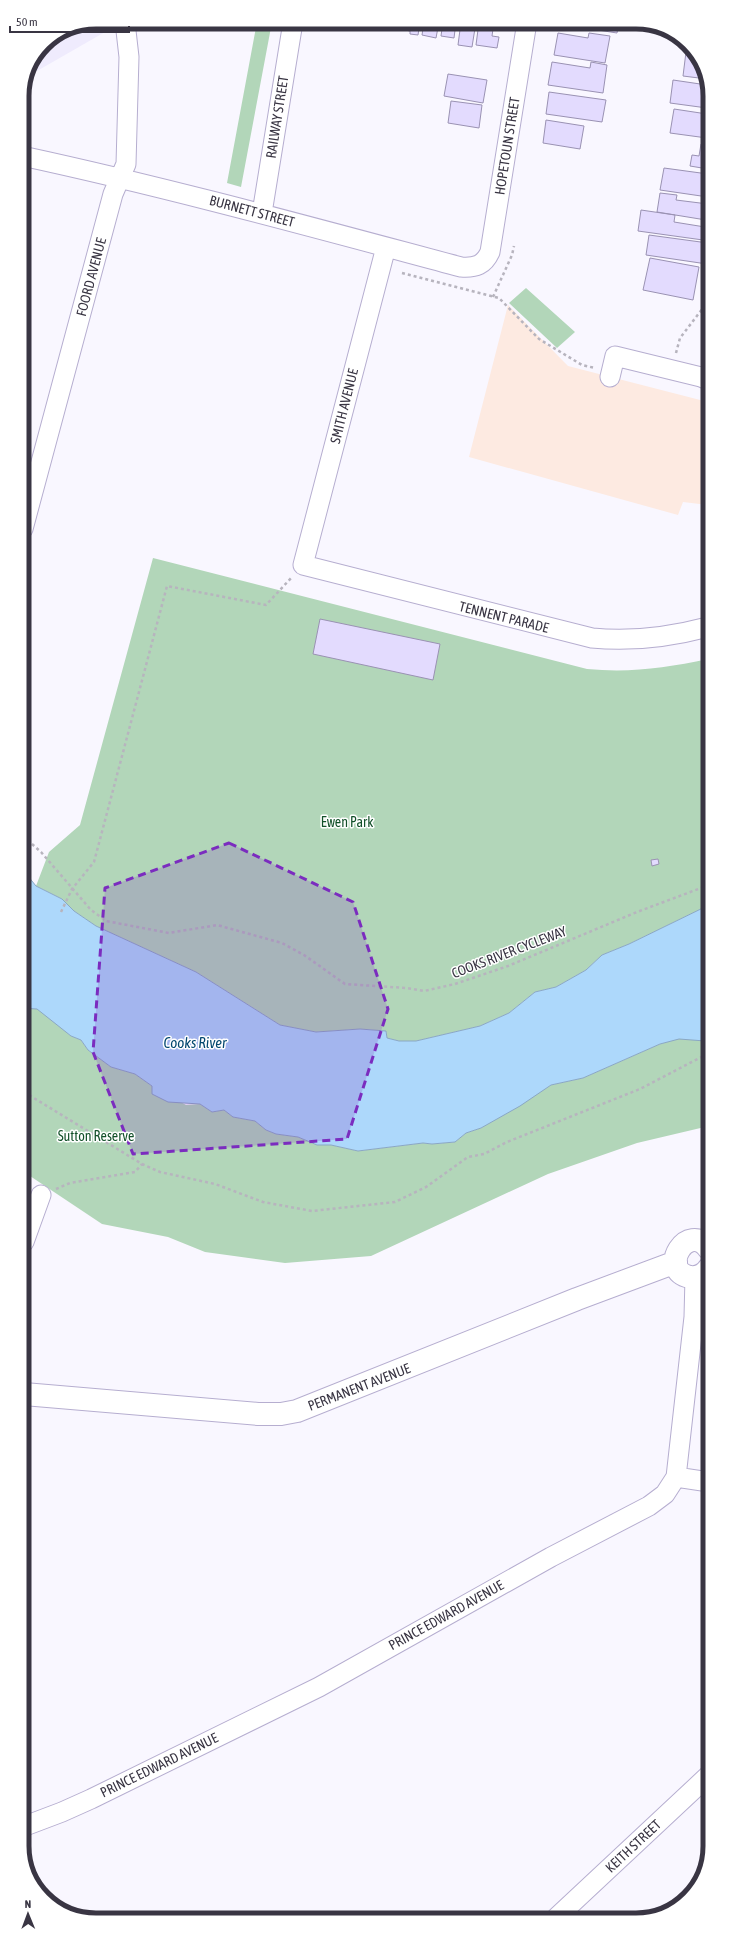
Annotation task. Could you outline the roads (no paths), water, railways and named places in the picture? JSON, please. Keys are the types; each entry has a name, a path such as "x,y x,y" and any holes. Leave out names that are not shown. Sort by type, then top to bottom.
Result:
{"main road":[{"path":"702,1273 685,1275 676,1262 676,1257 679,1247 688,1241 698,1241 703,1244"},
{"name":"PERMANENT AVENUE","path":"29,1394 258,1414 281,1414 297,1411 576,1299 676,1262"}],"street":[{"name":"FOORD AVENUE","path":"29,500 113,194 126,164 129,57 126,29"},
{"name":"RAILWAY STREET","path":"262,213 292,29"},
{"name":"HOPETOUN STREET","path":"480,266 490,252 526,29"},
{"name":"BURNETT STREET","path":"29,157 121,177 262,213 461,267 470,268 480,266"},
{"name":"SMITH AVENUE","path":"303,565 386,247"},
{"path":"610,375 615,356 703,379"},
{"name":"TENNENT PARADE","path":"303,565 592,638 610,640 641,640 703,628"},
{"path":"29,1228 41,1195"},
{"name":"PRINCE EDWARD AVENUE","path":"29,1824 62,1812 90,1799 319,1687 551,1556 649,1506 665,1494 676,1478 694,1317 702,1273"},
{"path":"676,1478 703,1481"},
{"name":"KEITH STREET","path":"561,1913 703,1781"}],"water":[{"name":"Cooks River","path":"29,877 36,886 62,899 74,911 96,926 196,972 280,1025 316,1032 360,1029 386,1031 387,1038 399,1041 416,1041 480,1026 509,1013 535,992 556,987 586,970 602,955 629,944 703,908 703,1041 679,1039 660,1044 583,1078 551,1085 520,1106 481,1128 466,1133 455,1142 432,1144 423,1143 358,1151 331,1145 317,1145 298,1137 276,1134 266,1130 255,1121 233,1117 224,1110 212,1112 200,1104 168,1102 152,1094 152,1086 135,1074 111,1067 88,1050 81,1040 71,1036 37,1009 29,1008"}],"park label":[{"name":"Ewen Park","path":"347,822"},
{"name":"Sutton Reserve","path":"96,1136"}]}
